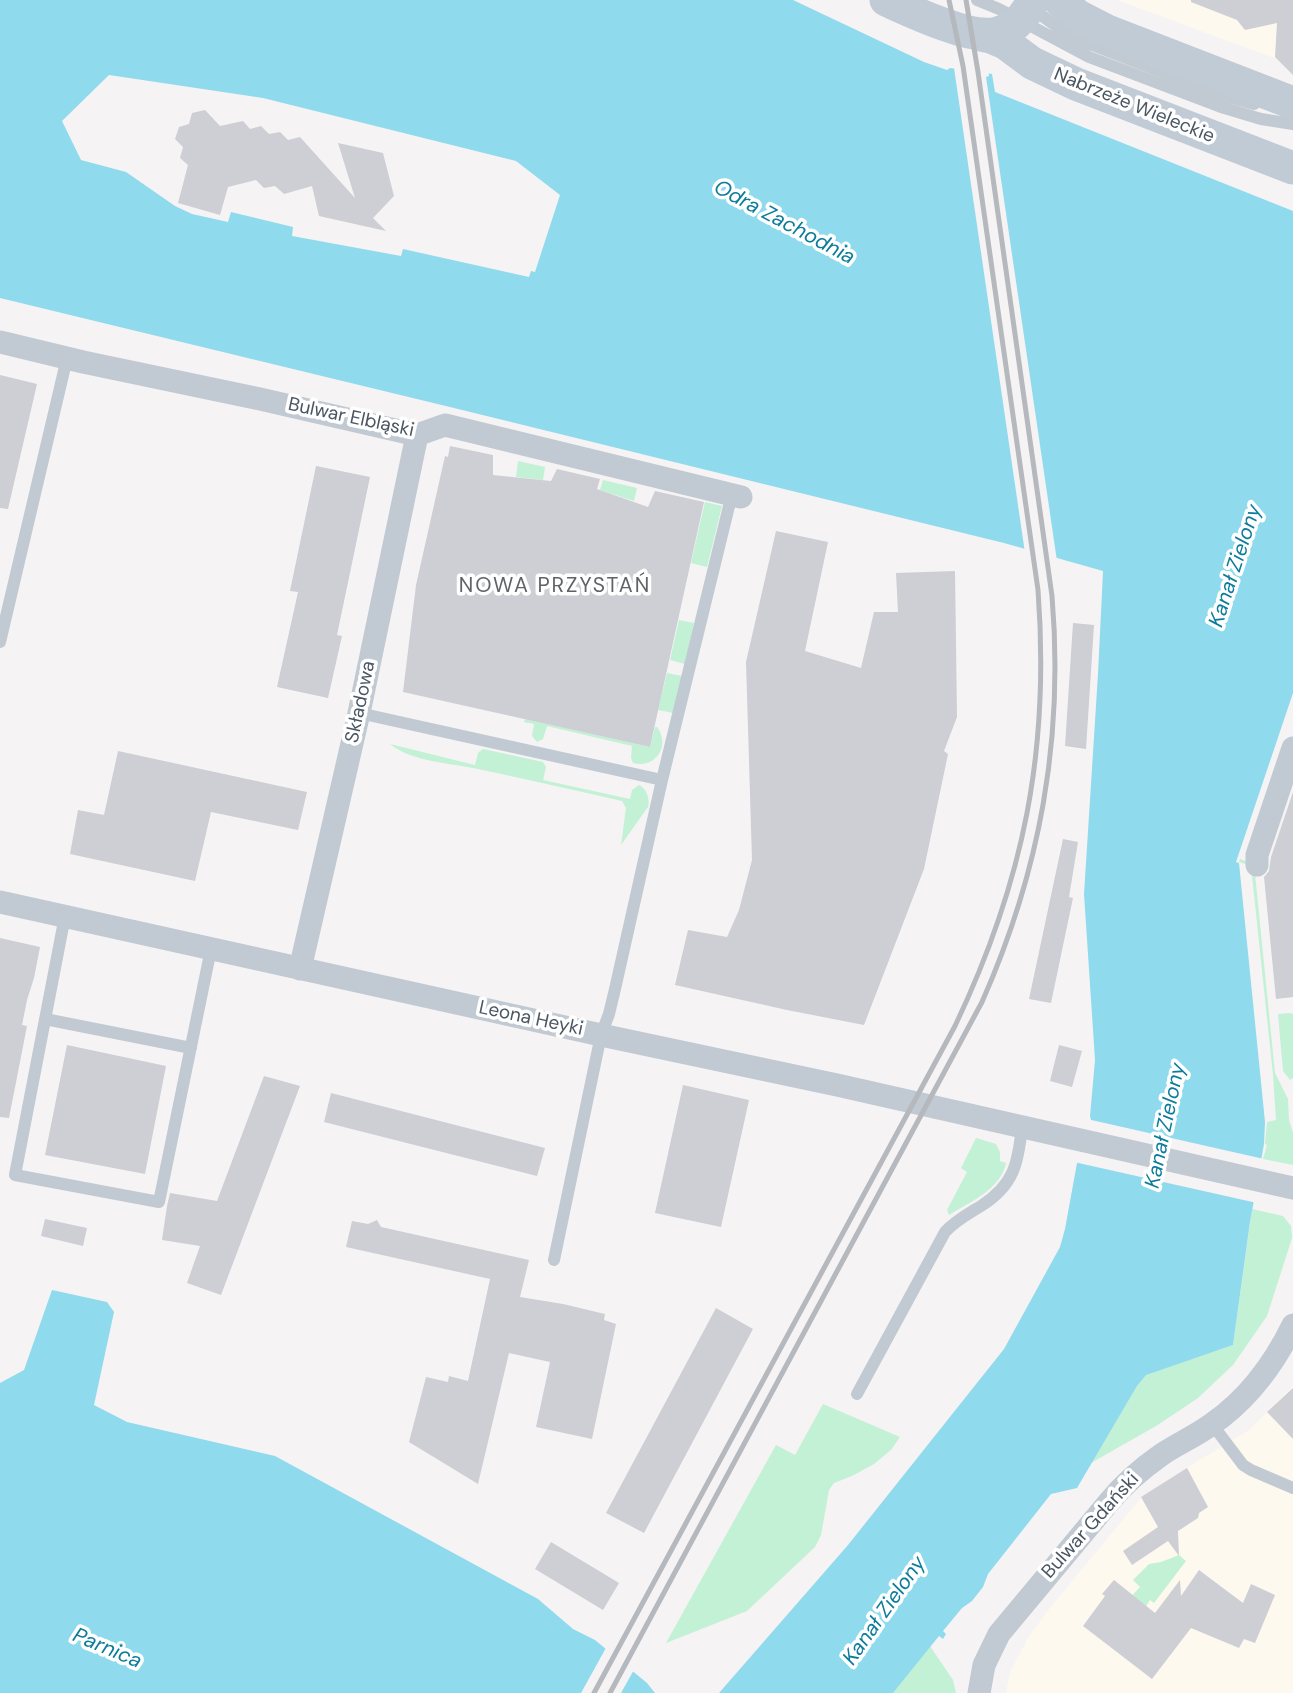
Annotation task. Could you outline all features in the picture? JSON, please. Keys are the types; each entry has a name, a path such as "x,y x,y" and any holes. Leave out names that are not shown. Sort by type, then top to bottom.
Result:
{"street":[{"name":"Nabrzeże Wieleckie","path":"892,2 911,13 957,29 991,37 1005,43 1032,63 1076,84 1291,167"},
{"path":"981,35 1002,31 1033,10 1078,16 1107,31 1284,104"},
{"name":"Bulwar Elbląski","path":"0,342 416,435 445,425 737,495"},
{"name":"Składowa","path":"300,968 359,713 416,435"},
{"path":"1257,864 1257,855 1293,748"},
{"name":"Leona Heyki","path":"0,902 1288,1186"},
{"name":"Bulwar Gdański","path":"979,1693 984,1665 999,1634 1108,1502 1146,1466 1212,1424 1236,1404 1264,1374 1293,1325"}],"lane":[{"path":"977,0 999,9 1033,10 1089,57 1247,115 1293,124"},
{"path":"1190,96 1228,106 1249,108 1284,104 1293,112"},
{"path":"0,642 67,358"},
{"path":"554,1260 601,1035 612,1002 662,780 737,495"},
{"path":"359,713 662,780"},
{"path":"65,916 15,1175 159,1202 211,949"},
{"path":"45,1019 191,1048"},
{"path":"857,1394 945,1232 958,1220 997,1195 1007,1184 1015,1165 1022,1127"},
{"path":"1212,1424 1243,1465 1293,1488"}],"shaded area":[{"path":"1117,0 1293,0 1293,65"},
{"path":"1293,1386 1293,1693 1006,1693 1010,1672 1028,1638 1141,1498 1249,1430"}],"green space":[{"path":"518,461 545,467 543,480 516,477"},
{"path":"603,480 637,488 634,501 600,490"},
{"path":"705,502 722,506 707,567 691,563"},
{"path":"679,620 694,623 685,664 670,660"},
{"path":"667,673 682,676 674,713 658,710"},
{"path":"525,719 650,747 657,727 661,734 662,748 654,759 641,764 633,763 632,746 547,726 543,739 537,742 532,736 534,724 524,722"},
{"path":"390,744 475,765 478,753 483,749 543,762 546,767 543,780 630,799 632,790 639,785 647,794 648,807 621,845 626,808 622,801 420,758"},
{"path":"1240,859 1254,864 1275,1073 1288,1099 1293,1133 1293,1165 1263,1159 1267,1145 1267,1122 1276,1120 1273,1075 1251,866 1239,862"},
{"path":"1278,1014 1293,1014 1293,1078 1290,1080 1283,1071"},
{"path":"976,1138 996,1144 1000,1161 1006,1163 1003,1172 984,1194 949,1215 947,1210 967,1172 961,1168"},
{"path":"1252,1209 1283,1216 1291,1226 1292,1238 1267,1316 1233,1365 1198,1398 1156,1426 1091,1463 1146,1374 1233,1345"},
{"path":"823,1404 900,1437 891,1450 874,1464 834,1483 829,1490 821,1535 815,1547 747,1611 666,1643 776,1445 795,1455"},
{"path":"1179,1555 1186,1561 1154,1603 1150,1600 1140,1616 1120,1609 1140,1587 1133,1580 1149,1564"},
{"path":"930,1646 953,1680 956,1693 893,1693"}],"water":[{"path":"0,0 793,0 924,62 947,70 950,68 992,74 995,92 1293,211 1293,693 1236,862 1239,863 1265,1122 1264,1144 1233,1345 1146,1375 1077,1488 1051,1494 988,1574 983,1587 972,1601 962,1608 943,1631 946,1634 943,1639 939,1636 893,1693 719,1693 848,1545 1004,1349 1060,1247 1077,1163 1091,1120 1095,1060 1084,894 1103,571 1004,543 0,298","holes":["109,75 263,98 516,161 560,195 535,272 531,271 529,277 403,249 401,256 292,236 293,227 231,212 228,222 192,214 175,206 126,172 81,160 62,121"]},
{"name":"Parnica","path":"52,1290 107,1302 114,1312 94,1405 127,1422 275,1456 538,1599 573,1629 595,1640 647,1683 655,1693 0,1693 0,1383 24,1370"}],"pier":[{"path":"951,65 988,70 989,76 986,77 1057,561 1025,553 954,68"},
{"path":"1087,1119 1264,1159 1257,1203 1074,1162"},
{"path":"607,1646 635,1668 621,1693 581,1693"}],"building":[{"path":"1191,0 1293,0 1293,75 1275,57 1277,23 1245,30 1237,20"},
{"path":"205,110 220,126 243,121 250,129 261,126 269,134 280,132 288,140 300,137 355,198 338,143 383,153 394,196 373,218 386,231 319,216 312,186 284,194 275,186 264,188 256,180 228,187 220,215 178,203 188,165 180,158 183,147 175,139 179,127 189,124 192,113"},
{"path":"0,375 37,384 8,509 0,508"},
{"path":"450,446 493,455 493,475 551,481 557,469 600,479 597,489 648,507 655,491 704,502 650,747 403,692 416,585 445,456 448,457"},
{"path":"316,466 370,477 337,635 342,636 328,698 277,687 298,592 290,591"},
{"path":"776,531 828,542 805,651 861,668 874,612 898,612 896,573 955,571 957,717 944,751 948,754 924,869 864,1025 675,985 688,930 727,937 739,910 752,860 746,662"},
{"path":"1073,623 1094,625 1086,749 1065,746"},
{"path":"118,751 307,792 298,830 211,812 195,881 70,854 78,810 104,815"},
{"path":"1293,792 1293,997 1276,999 1264,877 1269,871 1271,857"},
{"path":"1063,839 1078,842 1069,897 1073,898 1051,1003 1029,999"},
{"path":"0,938 40,947 22,1025 27,1026 9,1118 0,1117"},
{"path":"67,1045 166,1066 145,1174 45,1155"},
{"path":"1059,1045 1082,1051 1072,1087 1050,1081"},
{"path":"264,1076 300,1086 221,1295 187,1283 200,1246 162,1240 167,1206 170,1193 217,1201"},
{"path":"683,1085 749,1100 721,1227 655,1213"},
{"path":"331,1093 545,1148 537,1176 324,1122"},
{"path":"45,1219 87,1228 83,1246 41,1236"},
{"path":"377,1220 381,1227 529,1260 520,1297 605,1314 604,1320 616,1324 592,1439 536,1427 550,1362 509,1353 478,1484 409,1442 426,1377 448,1382 449,1376 468,1381 490,1279 346,1247 352,1221 368,1224"},
{"path":"716,1308 753,1329 644,1533 606,1513"},
{"path":"1293,1388 1293,1439 1267,1412"},
{"path":"1187,1468 1208,1507 1199,1513 1198,1518 1178,1531 1179,1556 1168,1541 1132,1565 1123,1551 1158,1527 1141,1497"},
{"path":"551,1542 619,1583 603,1610 535,1569"},
{"path":"1199,1570 1243,1603 1251,1584 1275,1595 1255,1643 1244,1639 1239,1648 1191,1628 1152,1679 1083,1626 1105,1596 1102,1594 1114,1580 1155,1613 1180,1580 1181,1596"}],"railway":[{"path":"594,1693 955,1026 999,919 1027,814 1040,705 1038,590 963,66 949,0"},
{"path":"610,1693 982,1002 1002,953 1033,854 1043,804 1054,701 1052,596 966,0"}],"district":[{"name":"NOWA PRZYSTAŃ","path":"555,586"}],"water label":[{"name":"Odra Zachodnia","path":"784,223"},
{"name":"Kanał Zielony","path":"1236,566"},
{"name":"Kanał Zielony","path":"1166,1126"},
{"name":"Kanał Zielony","path":"885,1611"}]}
